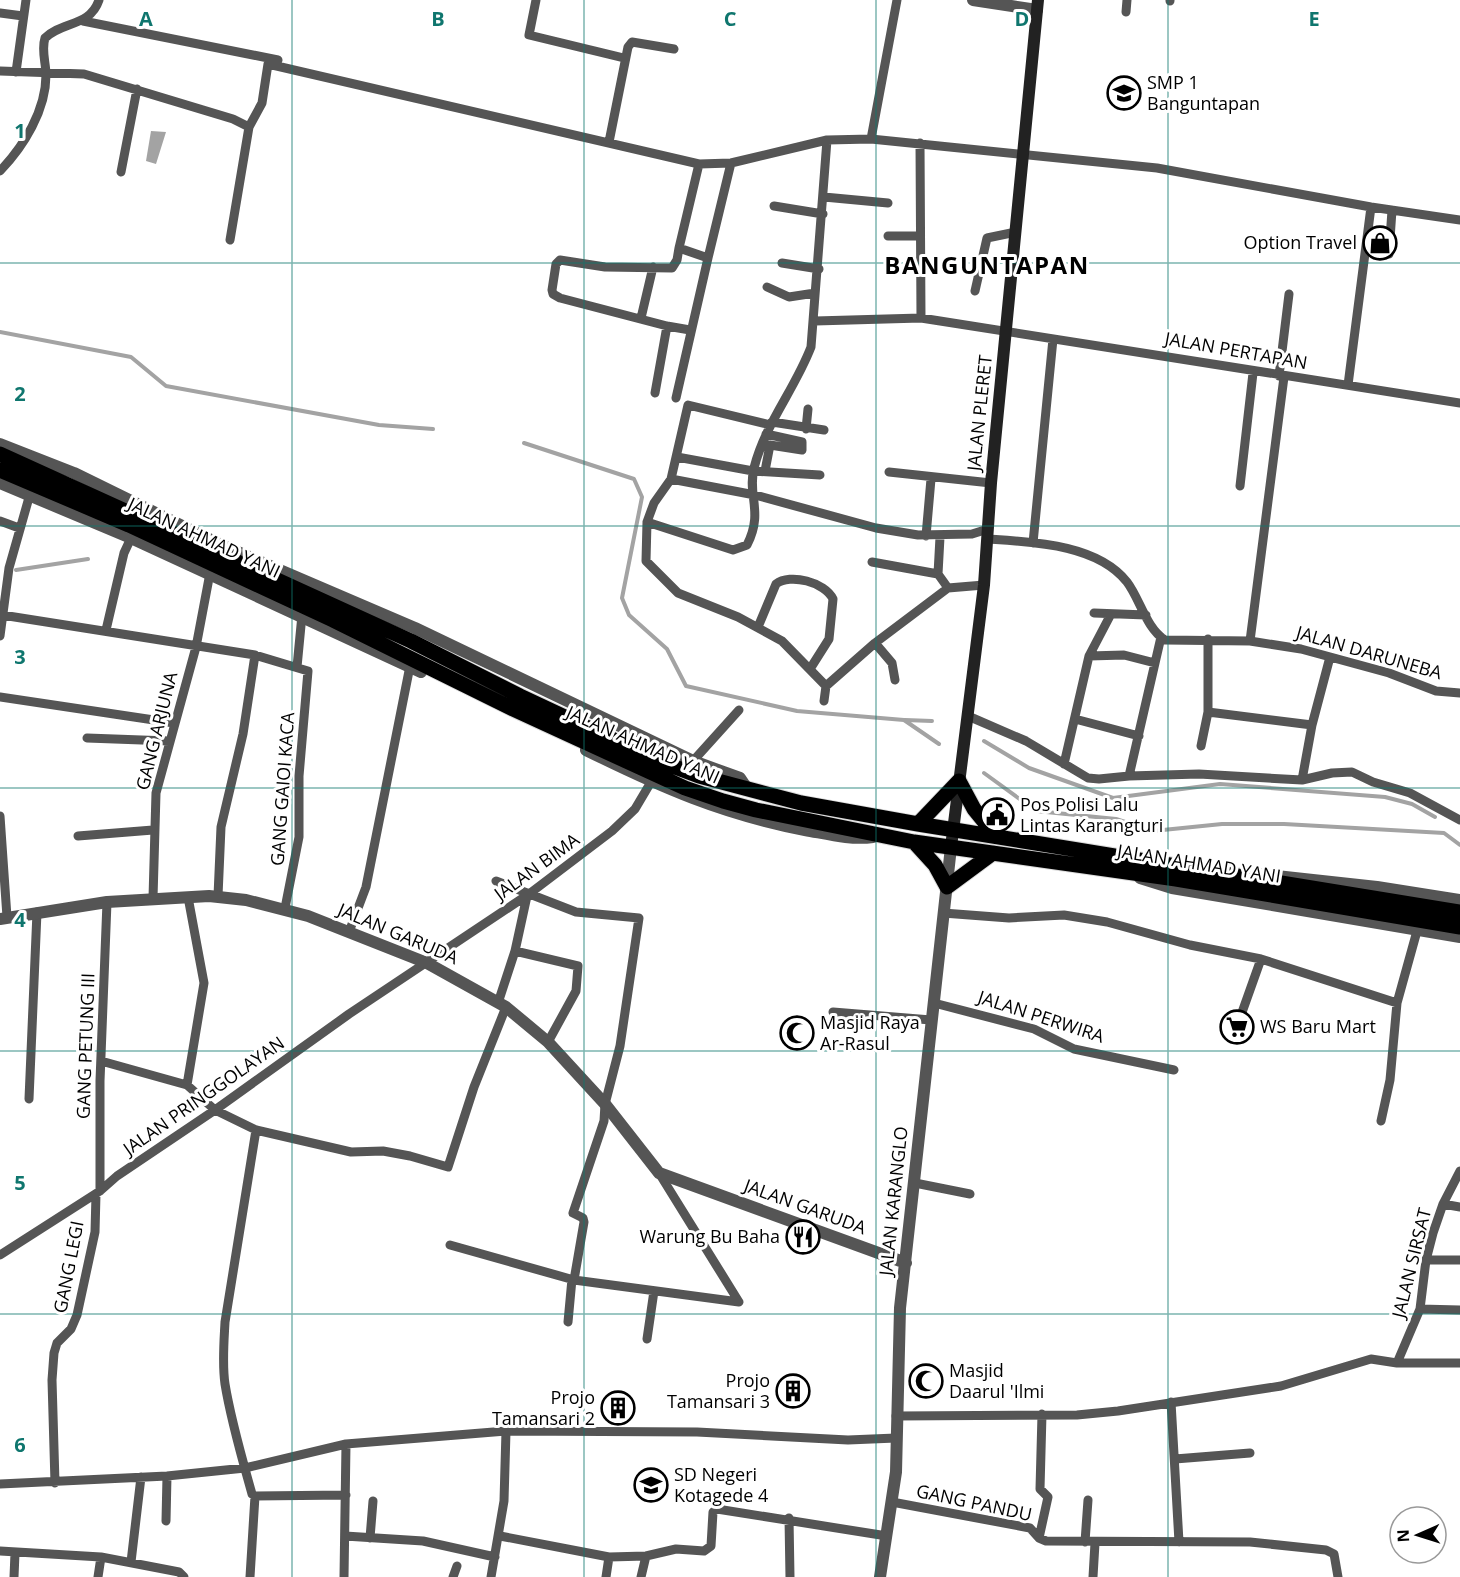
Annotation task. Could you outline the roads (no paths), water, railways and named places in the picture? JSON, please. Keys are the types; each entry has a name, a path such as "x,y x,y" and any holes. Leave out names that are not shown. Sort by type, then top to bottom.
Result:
{"highway":[{"name":"JALAN AHMAD YANI","path":"0,454 400,636 516,702 685,788 756,810 914,842 1128,873 1229,880 1249,876 1460,912"},
{"name":"JALAN AHMAD YANI","path":"0,470 129,525 331,624 659,761 748,790 918,824 996,836 1229,880 1460,927"},
{"path":"918,824 960,781 974,809 996,836"},
{"path":"914,842 935,865 946,887 993,853"}],"main road":[{"name":"JALAN PLERET","path":"954,829 984,585 991,483 1038,5"},
{"name":"JALAN KARANGLO","path":"951,847 954,829"}],"street":[{"path":"16,72 26,0"},
{"path":"0,171 35,122 43,99 46,74 45,38 53,32 83,21 93,11 99,0"},
{"path":"536,0 529,35 624,58"},
{"path":"871,139 897,0"},
{"path":"973,0 1038,5"},
{"path":"1126,12 1127,0"},
{"path":"0,13 23,16"},
{"path":"83,21 284,62 311,69 314,75"},
{"path":"609,142 624,58 632,42 674,49"},
{"path":"230,240 249,127 262,104 268,64 699,164 731,163 827,140 871,139 1157,168 1371,207 1460,220"},
{"path":"0,71 84,74 233,119 249,127"},
{"path":"121,172 137,89"},
{"path":"647,522 736,549 747,545 756,518 753,471 769,427 807,358 815,321 815,293 819,268 827,140"},
{"path":"920,143 921,318"},
{"path":"676,398 690,330 731,163"},
{"path":"690,330 555,296 552,290 556,264 565,260 605,267 672,268 677,260 699,164"},
{"path":"824,197 888,203"},
{"path":"774,206 823,214"},
{"path":"1348,385 1371,207"},
{"path":"1389,254 1392,210"},
{"path":"975,291 987,238 1016,232"},
{"path":"888,236 920,236"},
{"path":"679,248 708,258"},
{"path":"782,263 819,268"},
{"path":"641,318 653,267"},
{"path":"767,287 789,297 815,293"},
{"path":"1250,641 1289,294"},
{"name":"JALAN PERTAPAN","path":"815,321 921,318 1006,334 1143,352 1253,373 1460,403"},
{"path":"655,393 667,326"},
{"path":"1033,543 1053,339"},
{"path":"1240,486 1253,373"},
{"path":"765,471 770,445 802,450 802,442 769,427 688,405 670,479 654,503 647,522 645,561 667,585 678,593 738,616 782,641 826,686"},
{"path":"806,429 808,409"},
{"path":"769,427 824,430"},
{"path":"0,444 74,473 219,544 415,628 693,761 740,778 748,790"},
{"path":"677,457 753,471 820,475"},
{"path":"889,472 931,479 991,483"},
{"path":"670,479 755,495 876,528 940,537 988,534 1069,550 1104,563 1127,582 1161,637 1129,776"},
{"path":"926,536 931,479"},
{"path":"0,483 131,538 302,615 331,624 410,666 651,782 714,807 785,826 853,839 884,836"},
{"path":"0,636 19,528 30,494"},
{"path":"0,521 19,528"},
{"path":"940,537 938,574 948,588"},
{"path":"105,630 124,553 131,538"},
{"path":"872,562 938,574"},
{"name":"GANG ARJUNA","path":"153,898 153,830 156,793 195,647 210,573"},
{"path":"758,627 776,584 782,580 793,578 827,591 833,599 829,639 810,669"},
{"path":"824,701 826,686 875,643 948,588 984,585"},
{"path":"1094,613 1146,615"},
{"path":"1064,764 1089,656 1111,614"},
{"path":"2,615 255,655 297,667 302,615"},
{"name":"JALAN DARUNEBA","path":"1161,637 1173,641 1208,639 1250,641 1330,657 1389,673 1436,691 1460,693"},
{"path":"1201,746 1208,712 1208,639"},
{"path":"875,643 894,666 895,680"},
{"path":"1089,656 1117,654 1155,663"},
{"path":"218,896 221,827 243,734 255,655"},
{"path":"1302,780 1312,725 1330,657"},
{"path":"350,932 366,887 410,666"},
{"name":"GANG GAIOI KACA","path":"285,908 299,837 299,776 308,672 297,667"},
{"path":"0,697 174,723"},
{"path":"693,761 740,710"},
{"path":"1208,712 1312,725"},
{"path":"968,716 1026,741 1088,778 1199,774 1302,780 1332,773 1352,772 1373,782 1410,793 1460,820"},
{"path":"1075,719 1139,736"},
{"path":"87,738 169,741"},
{"name":"JALAN BIMA","path":"427,963 528,895 612,831 635,809 651,782"},
{"path":"0,816 4,918"},
{"path":"78,836 153,830"},
{"name":"JALAN KARANGLO","path":"880,1577 892,1502 900,1308 951,847"},
{"path":"1128,873 1172,888 1460,937"},
{"path":"1249,876 1261,873 1281,875 1460,900"},
{"path":"496,881 528,895 586,914 639,918 620,1046 605,1104 604,1121 573,1213 583,1218 584,1222 573,1279 568,1322"},
{"path":"101,1061 187,1085 215,1110 256,1130 351,1152 383,1151 448,1167 502,1005 528,895"},
{"name":"JALAN GARUDA","path":"4,918 107,902 218,896 285,908 350,932 427,963 502,1005 548,1042 605,1104 659,1173 906,1263"},
{"path":"187,1085 204,983 188,897"},
{"name":"GANG PETUNG III","path":"98,1193 107,902"},
{"path":"29,1099 37,912"},
{"path":"943,913 1009,918 1064,915 1107,922 1190,945 1261,959 1397,1003"},
{"path":"1381,1121 1390,1080 1397,1003 1417,931"},
{"path":"515,951 578,966 576,991 548,1042"},
{"path":"1240,1018 1261,959"},
{"name":"JALAN PRINGGOLAYAN","path":"0,1255 98,1193 117,1176 215,1110 349,1014 427,963"},
{"name":"JALAN PERWIRA","path":"934,1003 1034,1029 1074,1049 1174,1070"},
{"path":"833,1012 931,1020"},
{"path":"250,1577 255,1496 252,1494 245,1468 225,1383 225,1322 256,1130"},
{"name":"JALAN SIRSAT","path":"1396,1363 1420,1309 1426,1260 1443,1204 1460,1171"},
{"path":"450,1245 573,1279 739,1302 659,1173"},
{"path":"915,1183 970,1194"},
{"name":"GANG LEGI","path":"55,1483 52,1380 54,1353 57,1343 71,1329 77,1315 95,1232 98,1193"},
{"path":"1443,1204 1460,1207"},
{"path":"1426,1260 1460,1260"},
{"path":"647,1339 654,1291"},
{"path":"1420,1309 1460,1310"},
{"path":"896,1416 1107,1412 1281,1386 1371,1359 1396,1363 1460,1363"},
{"path":"1171,1402 1179,1542"},
{"path":"1042,1414 1040,1489 1048,1497 1042,1539 1095,1543 1261,1542 1326,1550 1334,1554 1338,1577"},
{"path":"0,1484 167,1476 245,1468 346,1444 506,1431 697,1432 848,1440 896,1438"},
{"path":"491,1577 500,1536 504,1501 506,1431"},
{"path":"344,1577 346,1444"},
{"path":"1175,1459 1250,1453"},
{"path":"166,1521 167,1476"},
{"path":"131,1562 141,1477"},
{"path":"255,1496 346,1495"},
{"path":"1085,1542 1088,1500"},
{"path":"370,1538 373,1501"},
{"name":"GANG PANDU","path":"892,1502 1030,1528 1042,1539"},
{"path":"500,1536 609,1557 646,1556 676,1550 709,1549 713,1512 717,1509 789,1518 887,1536"},
{"path":"789,1518 790,1577"},
{"path":"345,1536 423,1541 495,1557"},
{"path":"1093,1577 1095,1543"},
{"path":"0,1551 101,1557 179,1572 184,1577"},
{"path":"14,1577 15,1553"},
{"path":"641,1577 646,1556"},
{"path":"98,1577 101,1557"},
{"path":"606,1577 609,1557"},
{"path":"453,1577 457,1566"}],"waterway":[{"path":"0,332 131,357 166,386 379,425 433,429"},
{"path":"524,443 634,479 642,497 622,598 629,615 667,649 686,686 797,711 904,720 939,744"},
{"path":"16,570 88,559"},
{"path":"905,720 932,721"},
{"path":"984,741 1029,768 1113,798 1220,784 1385,797 1412,804 1435,817"},
{"path":"984,773 1036,811 1116,819 1153,831 1222,824 1284,824 1444,833 1460,845"}],"place":[{"name":"SMP 1 Banguntapan","path":"1124,93"},
{"name":"Option Travel","path":"1380,243"},
{"name":"Pos Polisi Lalu Lintas Karangturi","path":"997,815"},
{"name":"WS Baru Mart","path":"1237,1027"},
{"name":"Masjid Raya Ar-Rasul","path":"797,1033"},
{"name":"Warung Bu Baha","path":"803,1237"},
{"name":"Masjid Daarul 'Ilmi","path":"926,1381"},
{"name":"Projo Tamansari 3","path":"793,1391"},
{"name":"Projo Tamansari 2","path":"618,1408"},
{"name":"SD Negeri Kotagede 4","path":"651,1485"}],"district":[{"name":"BANGUNTAPAN","path":"987,266"}]}
